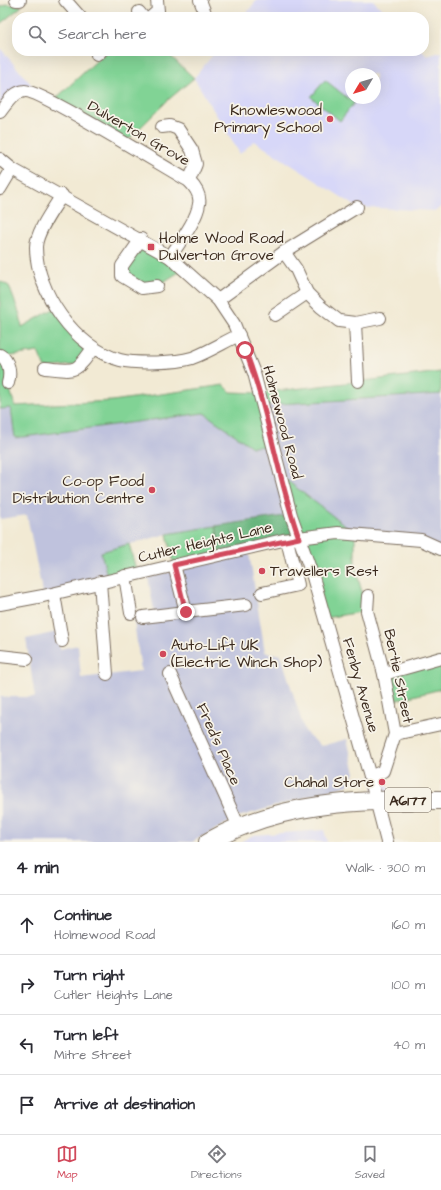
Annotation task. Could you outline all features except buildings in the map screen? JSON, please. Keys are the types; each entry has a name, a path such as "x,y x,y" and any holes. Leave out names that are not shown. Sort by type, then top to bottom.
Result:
{"highway":[{"name":"A6177","path":"208,842 239,827 296,809 319,805 376,800 441,800"}],"street":[{"path":"65,0 76,12"},
{"path":"157,0 157,12"},
{"path":"200,0 205,12"},
{"name":"Dulverton Grove","path":"0,112 16,93 26,90 52,102 189,181 197,189 200,203 193,219 170,257"},
{"path":"162,127 170,126 178,129 192,150 196,164 189,181"},
{"name":"Holmewood Road","path":"0,159 12,169 62,195 170,257 218,300 239,335 254,374 291,515 299,538"},
{"path":"0,189 12,169"},
{"path":"62,195 42,229 36,245 40,276 55,308 70,327 93,348 120,360 153,363 192,358 239,335"},
{"path":"218,300 284,252 357,207"},
{"path":"141,239 122,266 122,276 142,288 157,286"},
{"path":"284,252 296,269 307,292 321,307 339,321 355,323 380,318"},
{"path":"275,315 307,292"},
{"path":"355,323 358,381"},
{"path":"46,368 71,371 82,364 93,348"},
{"path":"0,355 7,363 10,376 8,383"},
{"name":"Cutler Heights Lane","path":"0,604 54,594 125,576 287,540 338,533 355,533 421,540 441,549"},
{"name":"Fenby Avenue","path":"299,538 313,577 387,842"},
{"path":"262,593 298,585 287,540"},
{"path":"174,565 186,612"},
{"path":"125,576 131,613"},
{"path":"100,582 107,674"},
{"path":"54,594 62,641"},
{"name":"Bertie Street","path":"368,596 367,611 384,674 395,734 383,771 370,777"},
{"path":"143,617 246,605"},
{"path":"0,656 27,659"},
{"path":"384,674 441,658"},
{"name":"Fred's Place","path":"170,674 239,827"},
{"path":"395,734 441,724"}],"shaded area":[{"path":"257,0 373,0 384,12 247,12"},
{"path":"0,48 41,96 26,91 0,112"},
{"name":"Knowleswood Primary School","path":"441,52 441,206 436,211 357,207 254,141 240,154 194,78 212,56 429,56"},
{"path":"441,394 441,549 291,515 167,534 101,552 108,580 43,596 27,515 0,519 0,409 11,408 15,438 204,413 252,447 262,405"},
{"path":"249,553 265,652 281,655 305,732 321,746 347,739 355,773 348,785 238,817 192,842 0,842 0,697 35,697 26,639 57,632 60,649 78,645 81,678 141,671 133,614 154,611 148,577"},
{"path":"383,771 392,800 376,800 370,777"},
{"path":"324,830 327,842 240,842 254,835"}],"green space":[{"path":"8,4 22,6 15,12 12,12 12,14 0,24 0,6 1,7"},
{"path":"102,56 170,56 194,78 168,100 124,144 52,102"},
{"path":"325,80 345,96 345,104 353,104 340,121 311,97"},
{"path":"141,239 184,269 157,286 122,276"},
{"path":"0,281 9,286 20,315 22,327 55,308 93,348 82,364 45,368 38,352 4,357 8,383 15,406 112,401 224,385 231,392 259,393 441,372 441,394 263,405 273,446 252,447 204,413 15,438 11,408 0,409"},
{"path":"281,476 355,533 355,566 367,611 325,618"},
{"path":"291,515 299,538 221,554 216,526"},
{"path":"216,526 221,554 174,565 167,534"},
{"path":"129,544 137,573 108,580 101,552"},
{"path":"441,658 441,689 389,702 384,674"}],"place":[{"name":"Knowleswood Primary School","path":"330,119"},
{"name":"Holme Wood Road Dulverton Grove","path":"151,247"},
{"name":"Co-op Food Distribution Centre","path":"152,490"},
{"name":"Travellers Rest","path":"262,571"},
{"name":"Auto-Lift UK (Electric Winch Shop)","path":"163,654"},
{"name":"Chahal Store","path":"382,782"}],"route":[{"path":"186,612 174,565 284,540 299,538 291,515 259,393 245,350"}]}
